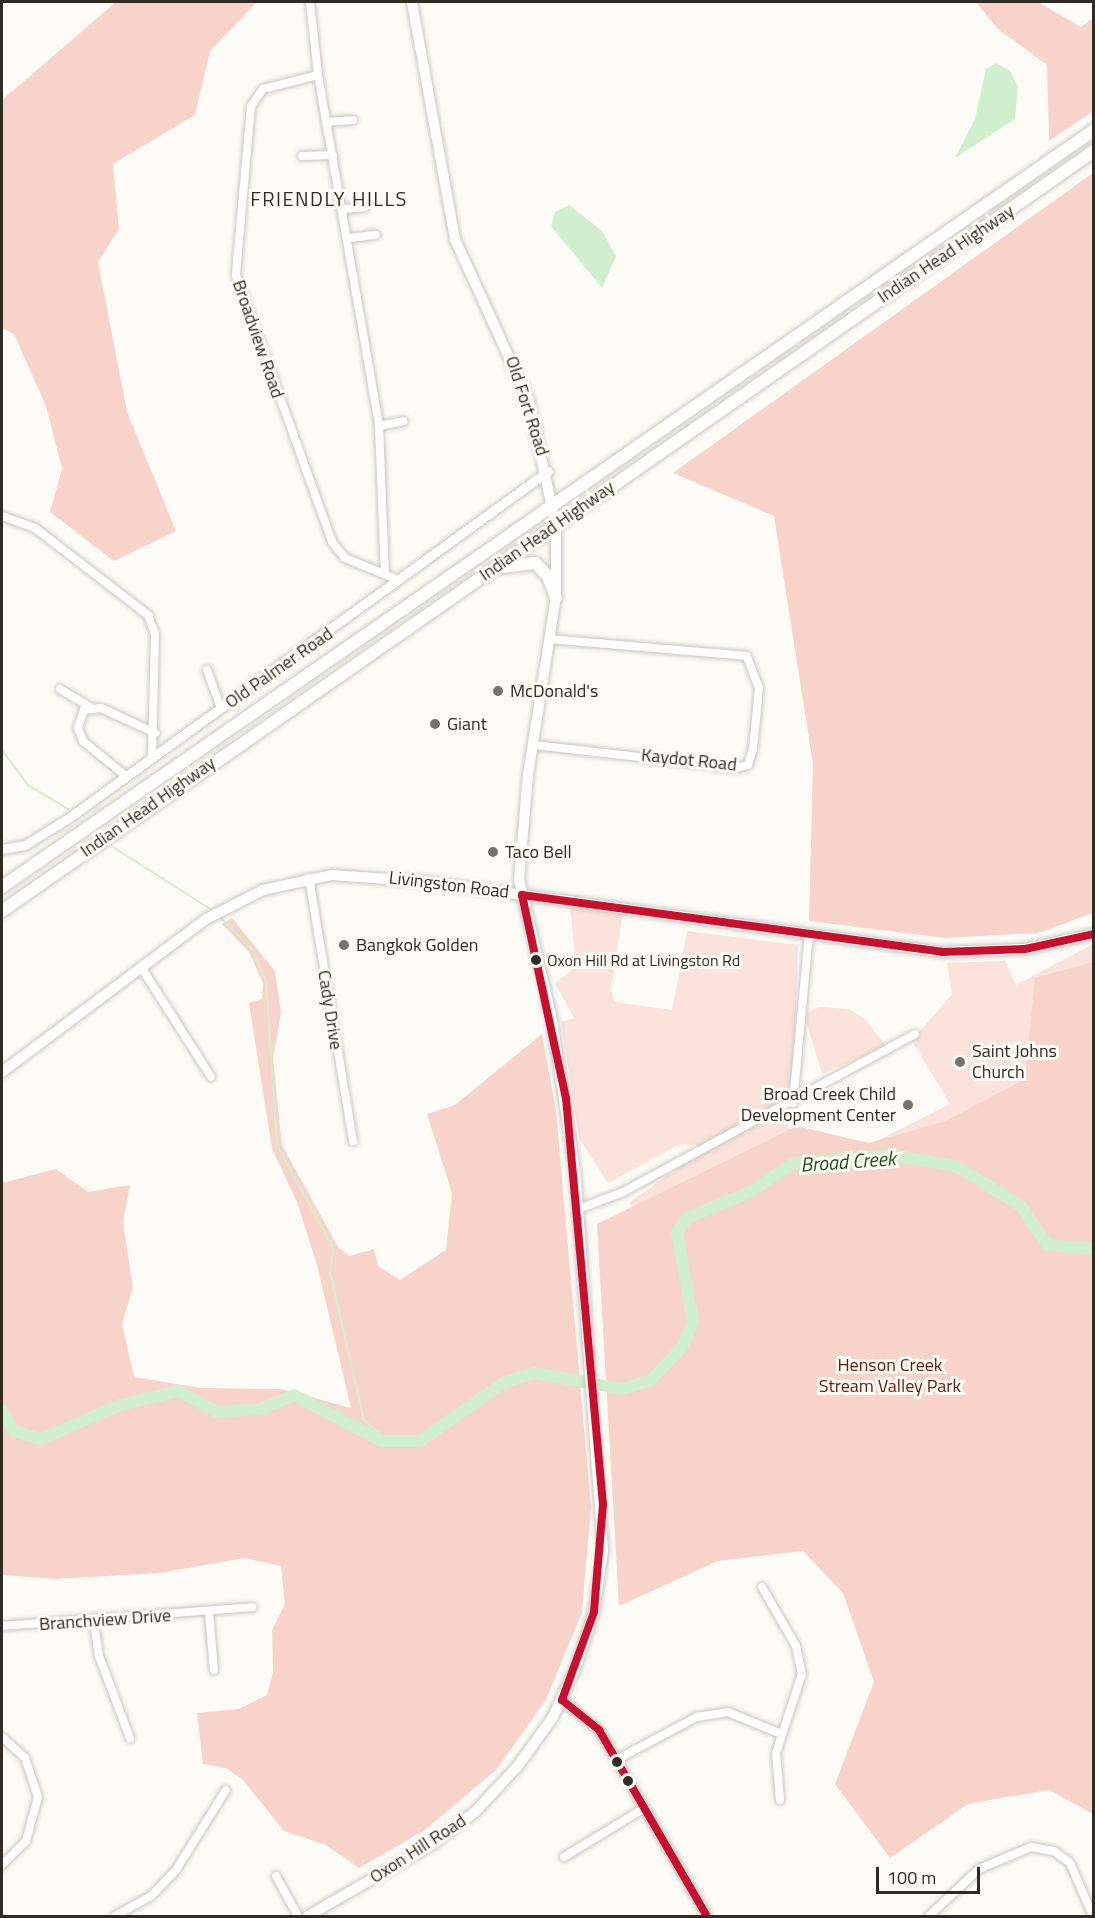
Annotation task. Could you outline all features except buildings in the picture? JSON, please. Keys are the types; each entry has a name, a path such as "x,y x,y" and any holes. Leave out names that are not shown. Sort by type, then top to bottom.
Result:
{"highway":[{"name":"Indian Head Highway","path":"2,887 1094,130"},
{"name":"Indian Head Highway","path":"2,911 1094,151"},
{"path":"475,581 526,561 542,568 556,598"}],"main road":[{"name":"Old Fort Road","path":"412,2 455,239 513,357 548,471 556,526 556,598 521,832 522,895"},
{"name":"Livingston Road","path":"2,1072 210,917 228,907 309,878 366,875 809,935 985,953 1094,934"},
{"name":"Oxon Hill Road","path":"308,1917 462,1823 517,1767 562,1700 591,1621 602,1568 603,1504 578,1209 551,1015 522,895"}],"street":[{"path":"310,2 318,75 350,238 378,426 385,574"},
{"name":"Broadview Road","path":"318,75 263,90 253,99 236,275 332,542 345,558 399,580"},
{"path":"326,122 353,120"},
{"path":"302,156 333,155"},
{"path":"345,209 365,207"},
{"path":"350,238 376,235"},
{"path":"378,426 404,421"},
{"name":"Old Palmer Road","path":"2,849 43,835 548,471"},
{"path":"2,516 35,528 148,615 155,634 155,733 152,756"},
{"name":"Kaydot Road","path":"534,745 735,768 748,765 753,749 759,688 747,656 550,639"},
{"path":"207,669 221,708"},
{"path":"60,689 90,707 155,733"},
{"path":"90,707 81,716 80,735 126,776"},
{"name":"Cady Drive","path":"309,878 353,1141"},
{"path":"793,1103 809,935"},
{"path":"141,968 211,1077"},
{"path":"578,1209 621,1193 793,1103 915,1034"},
{"path":"762,1587 796,1646 802,1674 776,1754 780,1800"},
{"name":"Branchview Drive","path":"2,1626 94,1622 209,1613 252,1607"},
{"path":"209,1613 214,1670"},
{"path":"94,1622 103,1669 130,1738"},
{"path":"562,1700 591,1720 707,1917"},
{"path":"616,1760 698,1717 728,1712 781,1734"},
{"path":"2,1737 25,1758 38,1797 26,1841 2,1865"},
{"path":"115,1917 151,1896 176,1870 226,1790"},
{"path":"564,1857 643,1809"},
{"path":"929,1917 979,1869 1031,1847 1054,1851 1070,1863 1093,1917"},
{"path":"276,1876 298,1917"}],"shaded area":[{"path":"996,63 1010,71 1018,87 1015,119 955,158 975,119 986,69"},
{"path":"569,205 602,231 616,256 602,288 551,226 555,212"},
{"path":"570,905 623,913 611,990 615,1002 672,1010 687,931 798,945 795,1040 790,1085 780,1103 699,1146 680,1144 608,1183 579,1138 561,1022 574,1018 555,983 576,967"},
{"path":"1093,944 1093,1240 859,1150 950,1104 912,1041 952,994 947,963 1005,961 1016,985"},
{"path":"820,1007 849,1009 864,1018 886,1046 822,1074 804,1014"},
{"path":"780,1111 806,1158 672,1263 629,1203 696,1155"}],"green space":[{"path":"116,2 257,2 210,51 195,115 113,164 119,229 98,262 127,412 176,531 114,561 50,512 62,469 46,406 14,334 2,328 2,100"},
{"path":"976,2 1038,2 1081,27 1093,18 1093,111 1049,141 1047,65 997,28"},
{"path":"1093,173 1093,913 1038,933 945,938 809,921 813,764 774,516 673,473"},
{"path":"232,918 275,971 281,1013 273,1059 282,1145 338,1247 349,1256 374,1249 378,1266 400,1280 446,1250 452,1193 427,1114 455,1105 542,1034 556,1111 591,1507 582,1612 546,1700 496,1770 425,1830 359,1868 326,1845 284,1831 242,1779 226,1768 203,1764 197,1713 239,1709 267,1695 273,1672 272,1630 285,1604 281,1566 245,1558 159,1573 56,1579 2,1575 2,1183 56,1169 88,1192 130,1185 123,1222 133,1288 122,1324 134,1377 201,1388 281,1389 351,1408 317,1265 297,1202 272,1149 249,1003 262,999 263,983 249,952 222,924"},
{"name":"Henson Creek Stream Valley Park","path":"1093,962 1093,1814 1049,1790 968,1804 890,1858 835,1784 874,1682 843,1593 803,1551 718,1561 619,1606 597,1224 797,1126 869,1143 946,1121 1025,1079 1035,978"}],"waterway":[{"path":"2,750 28,785 68,809"},
{"path":"113,847 215,912"},
{"path":"219,916 253,951 266,981 277,1145 333,1248 330,1272 364,1420 390,1441"},
{"name":"Broad Creek","path":"2,1410 14,1431 41,1439 120,1405 178,1391 217,1412 260,1409 294,1395 382,1441 420,1441 505,1382 535,1373 622,1389 651,1380 683,1346 693,1321 677,1232 687,1218 750,1192 794,1163 893,1155 956,1166 1021,1206 1047,1245 1094,1249"}],"transit line":[{"path":"522,895 566,1098 603,1504 594,1612 562,1700"},
{"path":"522,895 942,952 1025,949 1094,934"},
{"path":"562,1700 599,1730 707,1916"}],"place":[{"name":"McDonald's","path":"498,691"},
{"name":"Giant","path":"435,724"},
{"name":"Taco Bell","path":"493,852"},
{"name":"Bangkok Golden","path":"344,945"},
{"name":"Oxon Hill Rd at Livingston Rd","path":"536,960"},
{"name":"Saint Johns Church","path":"960,1062"},
{"name":"Broad Creek Child Development Center","path":"908,1105"}],"district":[{"name":"FRIENDLY HILLS","path":"329,198"}]}
